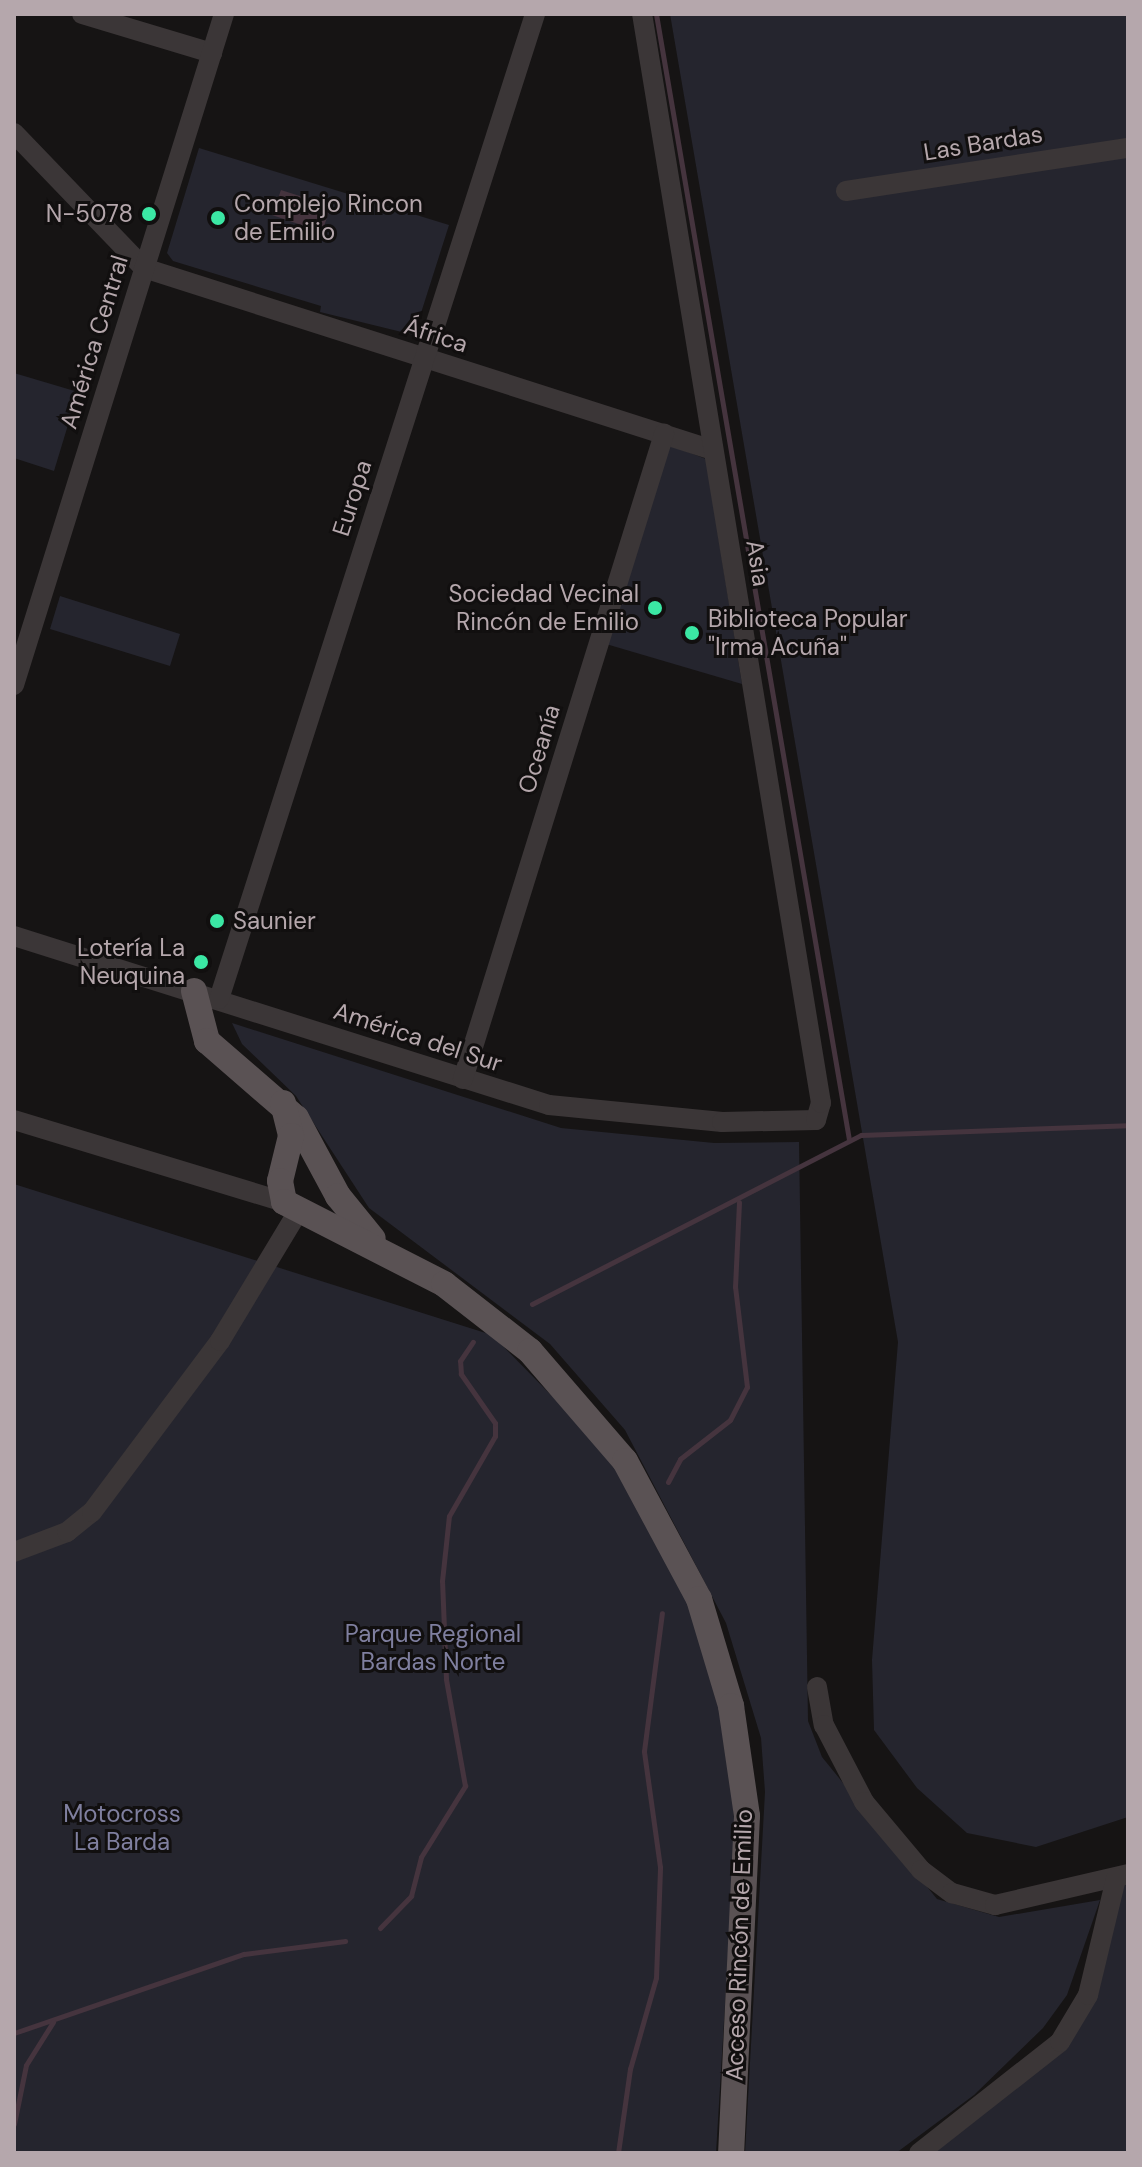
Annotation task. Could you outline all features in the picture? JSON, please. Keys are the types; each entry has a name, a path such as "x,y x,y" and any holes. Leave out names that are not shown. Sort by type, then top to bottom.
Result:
{"main road":[{"name":"Acceso Rincón de Emilio","path":"207,995 213,1050 283,1103 338,1196 384,1250"},
{"path":"283,1103 291,1136 280,1181 292,1206"},
{"name":"Acceso Rincón de Emilio","path":"292,1206 384,1250 474,1303 580,1403 646,1493 699,1599 731,1706 747,1816 731,2153"}],"street":[{"path":"82,14 212,53"},
{"name":"América Central","path":"14,685 224,14"},
{"name":"Europa","path":"207,995 425,358 535,14"},
{"name":"Asia","path":"642,14 821,1103 816,1120"},
{"path":"14,133 144,268"},
{"name":"Las Bardas","path":"846,191 1128,148"},
{"name":"África","path":"144,268 713,450"},
{"name":"Oceanía","path":"463,1079 664,434"},
{"name":"América del Sur","path":"14,936 463,1079 567,1108 746,1123 816,1120"},
{"name":"Acceso Rincón de Emilio","path":"14,1120 292,1206"},
{"path":"14,1552 67,1532 92,1512 220,1341 292,1206"},
{"path":"817,1687 824,1725 864,1802 921,1870 952,1893 995,1905 1122,1876 1088,1995 1060,2042 919,2153"}],"green space":[{"path":"670,14 1128,14 1128,1817 1036,1847 967,1833 917,1788 874,1730 872,1660 898,1342"},
{"path":"199,148 449,225 414,335 320,312 321,306 173,261 167,253"},
{"path":"14,373 78,392 54,471 14,458"},
{"path":"670,445 706,459 742,684 606,644"},
{"path":"60,596 180,634 170,666 50,629"},
{"path":"232,1023 561,1128 714,1143 799,1142 808,1721 822,1757 937,1899 999,1917 1100,1900 1067,1995 1043,2028 974,2095 896,2153 745,2153 765,1792 761,1738 726,1623 625,1430 550,1344 369,1208 296,1096 242,1044"},
{"name":"Parque Regional Bardas Norte","path":"14,1184 492,1335 607,1452 684,1588 730,1745 735,1840 716,2153 14,2153"},
{"path":"1128,1874 1128,2153 919,2153 1060,2042"}],"shaded area":[{"path":"281,190 331,206 322,232 272,215"}],"waterway":[{"path":"656,14 849,1140"},
{"path":"532,1304 861,1135 1128,1125"},
{"path":"668,1482 680,1459 730,1420 747,1387 735,1287 739,1202"},
{"path":"380,1928 411,1896 421,1857 465,1786 446,1679 442,1581 449,1516 495,1436 495,1423 461,1374 460,1361 473,1342"},
{"path":"618,2153 630,2069 656,1978 660,1867 644,1751 662,1613"},
{"path":"14,2033 244,1954 345,1941"},
{"path":"14,2124 26,2065 53,2022"}],"place":[{"name":"N-5078","path":"149,214"},
{"name":"Complejo Rincon de Emilio","path":"218,218"},
{"name":"Sociedad Vecinal Rincón de Emilio","path":"655,608"},
{"name":"Biblioteca Popular \"Irma Acuña\"","path":"692,633"},
{"name":"Saunier","path":"217,921"},
{"name":"Lotería La Neuquina","path":"201,962"}],"park label":[{"name":"Motocross La Barda","path":"122,1828"}]}
